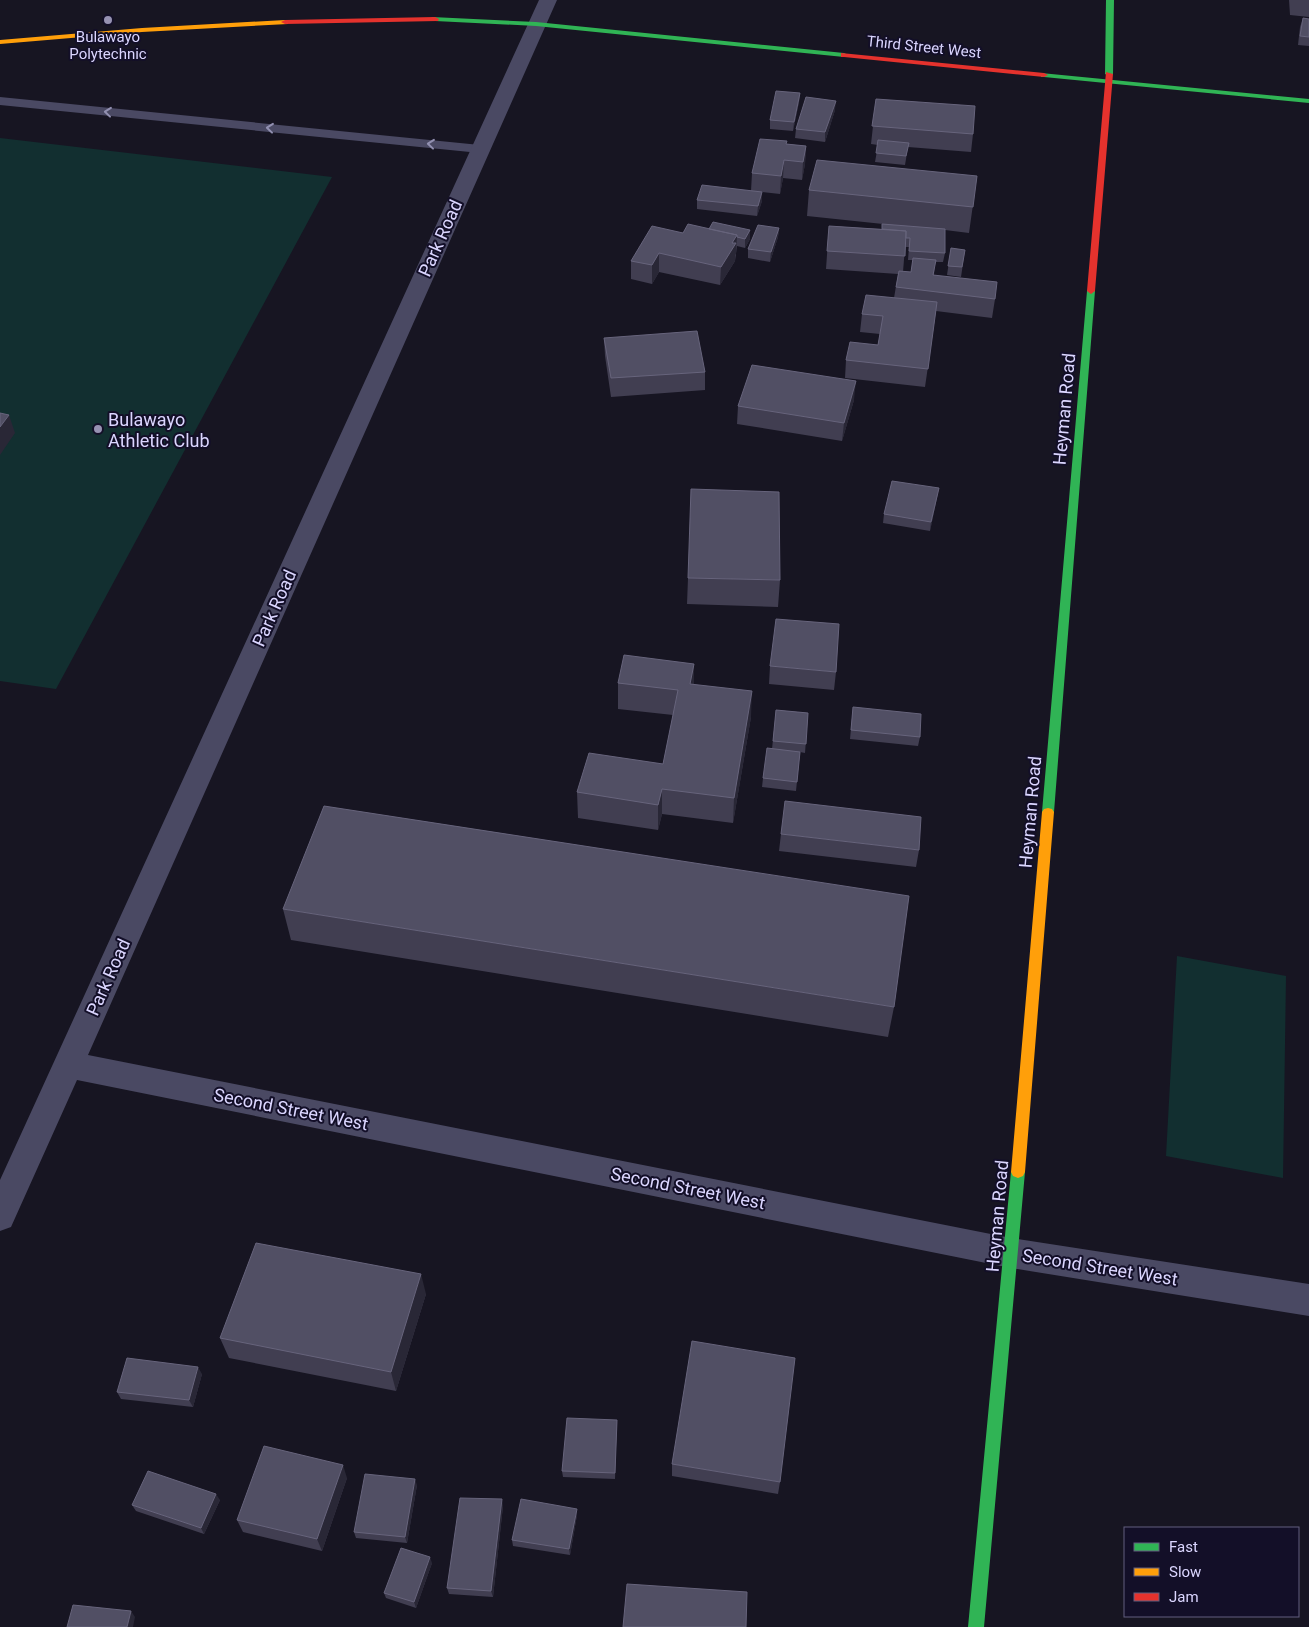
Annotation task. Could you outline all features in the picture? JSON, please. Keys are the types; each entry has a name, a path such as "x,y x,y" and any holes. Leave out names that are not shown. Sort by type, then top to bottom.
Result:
{"street":[{"name":"Park Road","path":"0,1216 548,0"},
{"name":"Heyman Road","path":"976,1627 1011,1252 1109,80 1110,0"},
{"name":"Third Street West","path":"0,42 142,30 314,20 422,18 536,24 1309,101"},
{"name":"Second Street West","path":"69,1065 1011,1252 1309,1300"}],"lane":[{"path":"0,101 480,149"}],"green space":[{"name":"Bulawayo Athletic Club","path":"0,138 332,177 56,689 0,681"},
{"path":"1177,956 1286,976 1283,1178 1166,1156"}],"building":[{"path":"1303,18 1309,19 1309,37 1300,36"},
{"path":"776,91 800,93 794,122 770,120"},
{"path":"806,97 836,101 825,132 796,129"},
{"path":"876,99 975,106 973,134 872,126"},
{"path":"760,139 787,141 786,144 806,146 803,162 784,160 781,176 752,173"},
{"path":"878,140 909,143 906,156 876,153"},
{"path":"817,160 977,176 973,207 809,190"},
{"path":"702,185 762,192 758,206 697,200"},
{"path":"713,222 750,230 745,239 737,237 737,235 709,229"},
{"path":"688,224 737,235 732,243 736,243 721,267 659,253 652,265 631,261 652,226 683,233"},
{"path":"882,224 945,229 945,253 909,251 910,238 906,238 906,231 882,229"},
{"path":"758,225 779,228 771,252 748,249"},
{"path":"829,226 906,231 905,256 827,251"},
{"path":"951,248 965,250 962,267 948,266"},
{"path":"913,258 936,260 933,275 997,282 995,299 896,287 899,271 911,272"},
{"path":"866,295 937,302 928,369 846,360 850,342 878,345 883,316 862,314"},
{"path":"697,331 705,372 611,378 604,338"},
{"path":"752,365 856,381 844,423 738,406"},
{"path":"0,413 9,415 0,427"},
{"path":"892,481 939,488 931,522 884,514"},
{"path":"691,489 779,492 780,580 688,578"},
{"path":"776,619 839,624 836,672 770,666"},
{"path":"624,655 694,664 690,684 752,691 734,798 662,789 658,805 577,792 589,753 663,764 678,690 618,683"},
{"path":"853,707 921,714 920,737 851,730"},
{"path":"776,710 808,713 806,744 773,741"},
{"path":"767,748 800,752 797,782 763,778"},
{"path":"785,801 921,817 919,850 781,834"},
{"path":"324,806 909,896 894,1007 283,909"},
{"path":"256,1243 421,1274 391,1372 220,1338"},
{"path":"692,1341 795,1358 780,1482 672,1464"},
{"path":"127,1358 198,1367 189,1400 117,1392"},
{"path":"567,1418 617,1420 615,1473 562,1471"},
{"path":"264,1446 343,1465 317,1539 237,1520"},
{"path":"148,1471 216,1494 201,1528 132,1505"},
{"path":"365,1474 415,1479 405,1537 354,1532"},
{"path":"460,1498 502,1499 491,1591 447,1588"},
{"path":"521,1499 577,1509 569,1549 512,1540"},
{"path":"401,1548 430,1557 414,1602 384,1593"},
{"path":"627,1584 747,1592 746,1627 623,1627"},
{"path":"73,1605 131,1611 127,1627 67,1627"}],"traffic: fast":[{"path":"1109,74 1110,0"},
{"path":"435,19 536,24 844,55"},
{"path":"1044,75 1309,101"},
{"path":"1048,812 1091,291"},
{"path":"976,1627 1018,1172"}],"traffic: slow":[{"path":"0,42 142,30 285,22"},
{"path":"1018,1172 1048,812"}],"traffic: jam":[{"path":"285,22 435,19"},
{"path":"844,55 1044,75"},
{"path":"1091,291 1109,74"}],"place":[{"name":"Bulawayo Polytechnic","path":"108,20"},
{"name":"Bulawayo Athletic Club","path":"98,429"}]}
